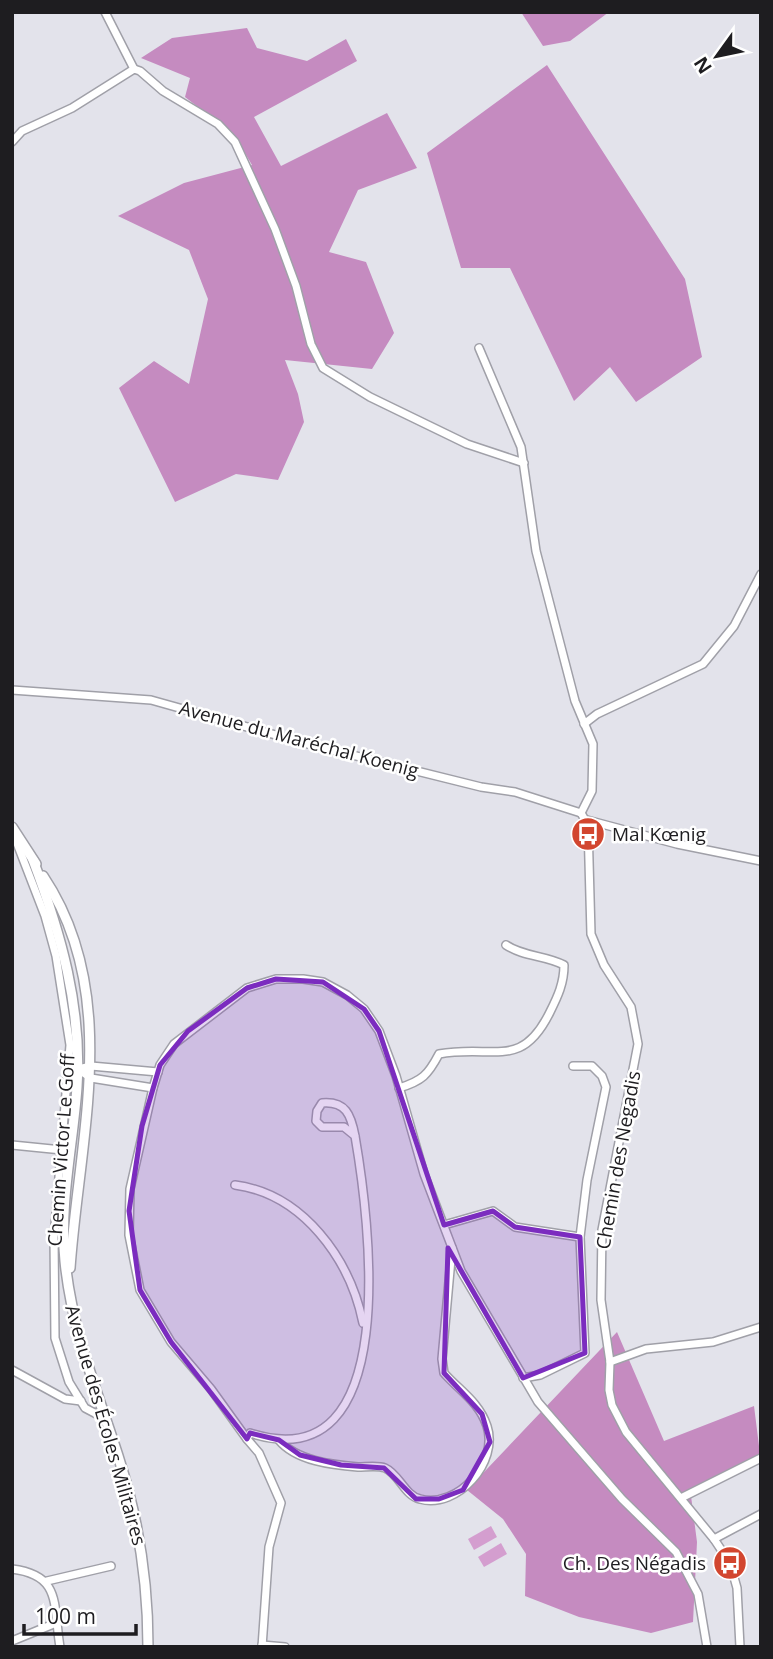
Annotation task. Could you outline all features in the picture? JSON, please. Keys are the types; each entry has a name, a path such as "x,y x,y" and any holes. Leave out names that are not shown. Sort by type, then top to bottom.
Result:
{"street":[{"path":"105,12 134,69 163,91 218,124 235,142 275,229 296,286 311,344 323,368 370,397 467,444 524,463"},
{"path":"12,142 22,131 72,108 134,69"},
{"path":"479,348 521,447 536,551 575,701 593,744 592,791 584,816"},
{"path":"584,724 597,714 703,664 734,626 761,574"},
{"name":"Avenue du Maréchal Koenig","path":"12,690 151,700 304,743 481,787 515,792 677,844 761,861"},
{"name":"Chemin des Negadis","path":"584,816 591,934 599,956 631,1007 638,1044 602,1230 601,1300 610,1362 609,1390 618,1419 634,1444 714,1539 734,1574 740,1647"},
{"name":"Avenue des Écoles Militaires","path":"12,829 62,910 78,956 87,996 91,1078 77,1177 68,1287"},
{"name":"Chemin Victor Le Goff","path":"12,829 45,916 70,1045 54,1250 55,1338 69,1382 85,1408 104,1418"},
{"name":"Avenue des Écoles Militaires","path":"33,860 67,964 76,1017 78,1069 64,1222 68,1287 80,1347 119,1458 140,1540 148,1593 148,1647"},
{"path":"399,1088 418,1083 428,1075 439,1054 522,1049 534,1041 563,985 564,965 517,952 506,945"},
{"path":"285,1647 262,1646 269,1547 281,1503 259,1453 211,1389 171,1342 140,1290 129,1235 130,1188 153,1088 158,1072 174,1044 247,988 276,979 323,982 347,995 364,1010 379,1031 424,1174 470,1288 538,1402 588,1460 676,1552 698,1594 707,1647"},
{"path":"78,1069 91,1066 158,1072"},
{"path":"523,1378 540,1375 585,1353 580,1237 587,1180 606,1087 602,1076 593,1066 573,1066"},
{"path":"78,1069 91,1078 153,1088"},
{"path":"247,1439 250,1433 279,1440 310,1434 338,1415 358,1382 365,1335 368,1244 365,1192 355,1136 350,1116 344,1107 333,1102 322,1102 316,1121 322,1127 344,1127 355,1136"},
{"path":"12,1145 62,1150"},
{"path":"235,1185 273,1194 316,1228 343,1266 352,1287 365,1335"},
{"path":"444,1225 493,1211 515,1227 580,1237"},
{"path":"279,1440 290,1451 325,1462 384,1468 416,1499 428,1501 463,1490 475,1476 490,1442 488,1427 465,1391 444,1373 442,1360 452,1247"},
{"path":"610,1362 646,1349 713,1342 761,1328"},
{"path":"12,1370 65,1399 81,1401"},
{"path":"681,1498 761,1458"},
{"path":"714,1539 761,1514"},
{"path":"12,1569 30,1572 47,1581 111,1566"},
{"path":"47,1581 60,1647"},
{"path":"12,1641 56,1623"}],"highlighted area":[{"path":"276,979 323,982 364,1009 379,1031 444,1225 493,1211 515,1227 580,1237 585,1353 523,1378 448,1248 444,1373 482,1414 490,1442 463,1490 439,1499 416,1499 384,1468 341,1465 300,1455 279,1440 250,1433 247,1439 171,1342 140,1290 129,1211 142,1126 160,1065 188,1031 247,988"}],"shaded area":[{"path":"521,12 609,12 570,41 543,46"},
{"path":"247,28 257,48 307,61 346,39 357,61 254,117 281,166 387,113 417,168 358,190 329,252 366,262 394,333 372,369 285,360 298,394 304,422 278,480 236,474 175,502 119,388 154,361 189,384 208,299 189,250 118,216 184,183 252,165 234,135 185,97 190,78 141,58 172,38"},
{"path":"547,65 685,279 702,357 636,402 610,367 574,401 510,268 461,268 427,153"},
{"path":"617,1332 664,1441 754,1406 761,1462 691,1496 697,1542 693,1622 651,1633 579,1617 525,1596 526,1554 503,1519 467,1490"},
{"path":"491,1526 497,1537 474,1550 468,1539"},
{"path":"501,1543 507,1554 484,1567 478,1557"}],"place":[{"name":"Mal Kœnig","path":"588,834"},
{"name":"Ch. Des Négadis","path":"730,1563"}]}
